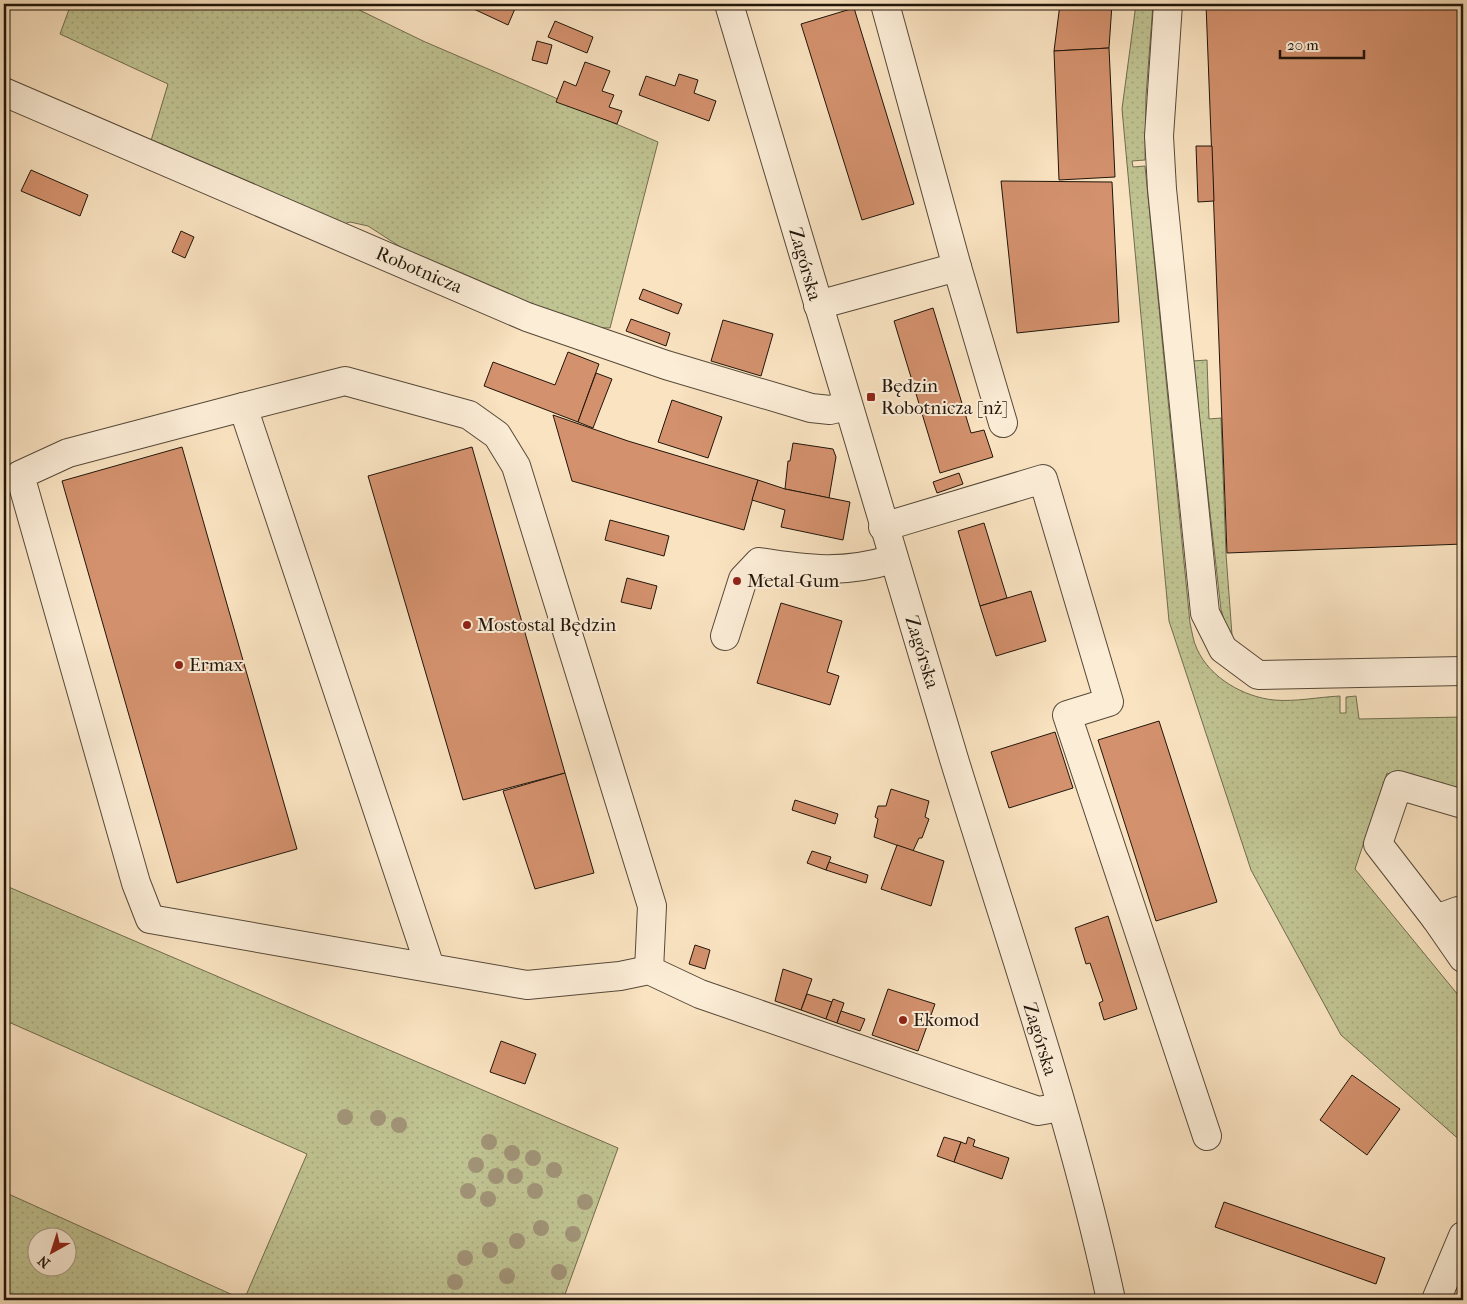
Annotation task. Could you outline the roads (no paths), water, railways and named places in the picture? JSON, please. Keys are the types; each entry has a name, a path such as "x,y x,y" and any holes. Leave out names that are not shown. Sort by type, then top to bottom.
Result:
{"street":[{"name":"Zagórska","path":"729,4 893,559 1061,1107 1100,1251 1111,1300"},
{"path":"885,4 957,266 1003,423"},
{"path":"1168,4 1159,136 1162,189 1205,613 1223,649 1258,675 1463,672"},
{"name":"Robotnicza","path":"4,92 527,317 666,365 811,408 830,410 847,406"},
{"path":"818,305 957,266"},
{"path":"649,970 652,906 516,466 497,435 469,415 345,381 68,453 20,475 136,883 150,919 430,967 527,986 620,976 649,970 700,994 1038,1111 1061,1107"},
{"path":"243,407 430,967"},
{"path":"884,527 1043,479 1109,702 1067,715 1207,1136"},
{"path":"725,636 743,579 759,562 802,569 855,569 893,559"},
{"path":"1463,804 1398,785 1378,844 1436,919 1463,958"},
{"path":"1436,919 1458,910 1463,912"},
{"path":"1436,1300 1463,1236"}],"place":[{"name":"Będzin Robotnicza [nż]","path":"871,397"},
{"name":"Metal-Gum","path":"737,581"},
{"name":"Mostostal Będzin","path":"467,625"},
{"name":"Ermax","path":"179,665"},
{"name":"Ekomod","path":"903,1020"}]}
